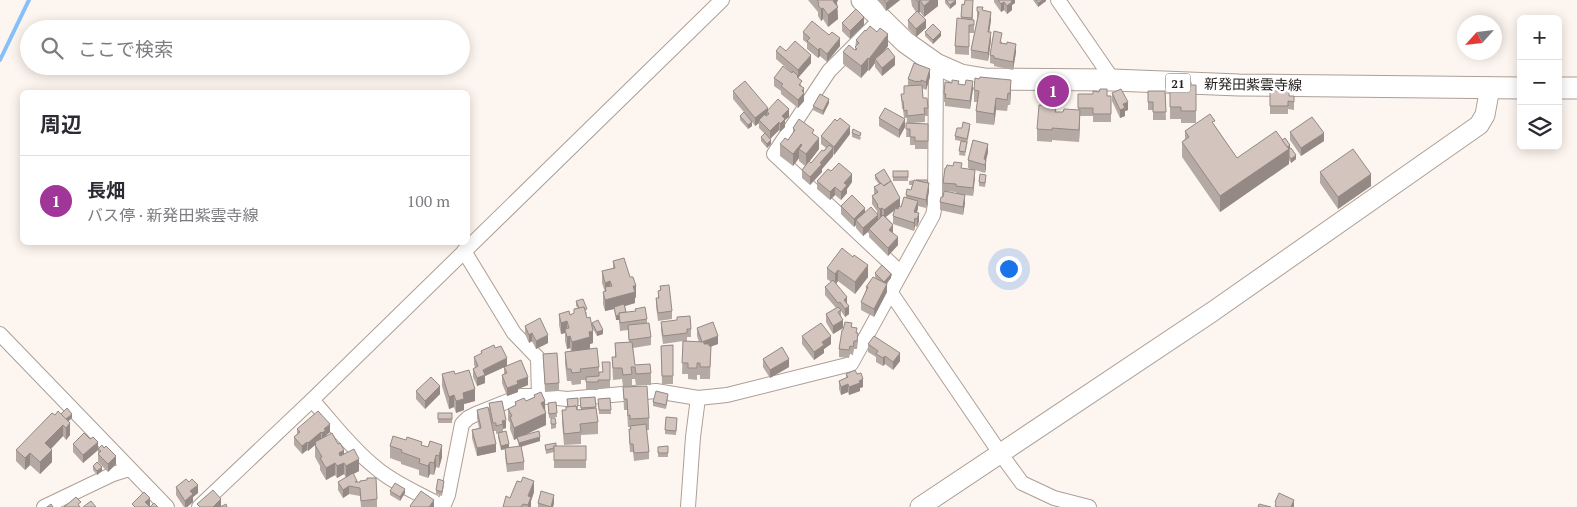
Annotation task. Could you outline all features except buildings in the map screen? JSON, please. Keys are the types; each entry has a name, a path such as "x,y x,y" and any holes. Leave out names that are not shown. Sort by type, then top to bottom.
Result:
{"main road":[{"name":"新発田紫雲寺線","path":"862,0 905,42 936,64 961,75 985,79 1113,80 1239,85 1517,88"},
{"path":"1562,88 1577,88"}],"street":[{"path":"199,507 312,400 722,0"},
{"path":"1058,0 1113,80"},
{"path":"881,19 829,71 774,154 901,273"},
{"path":"312,400 359,453 375,467 394,481 444,507 462,424 476,414 521,396 567,399 656,391 698,398 727,395 851,364 933,215 935,206 936,64"},
{"path":"920,507 1212,312 1478,125 1485,115 1490,87"},
{"path":"464,251 514,333 538,358 539,396"},
{"path":"891,293 1022,484 1054,498 1089,507"},
{"path":"0,334 167,507"},
{"path":"688,507 698,398"},
{"path":"44,507 113,474 129,469"}],"waterway":[{"path":"0,60 29,0"}],"place":[{"name":"長畑","path":"1053,91"}]}
